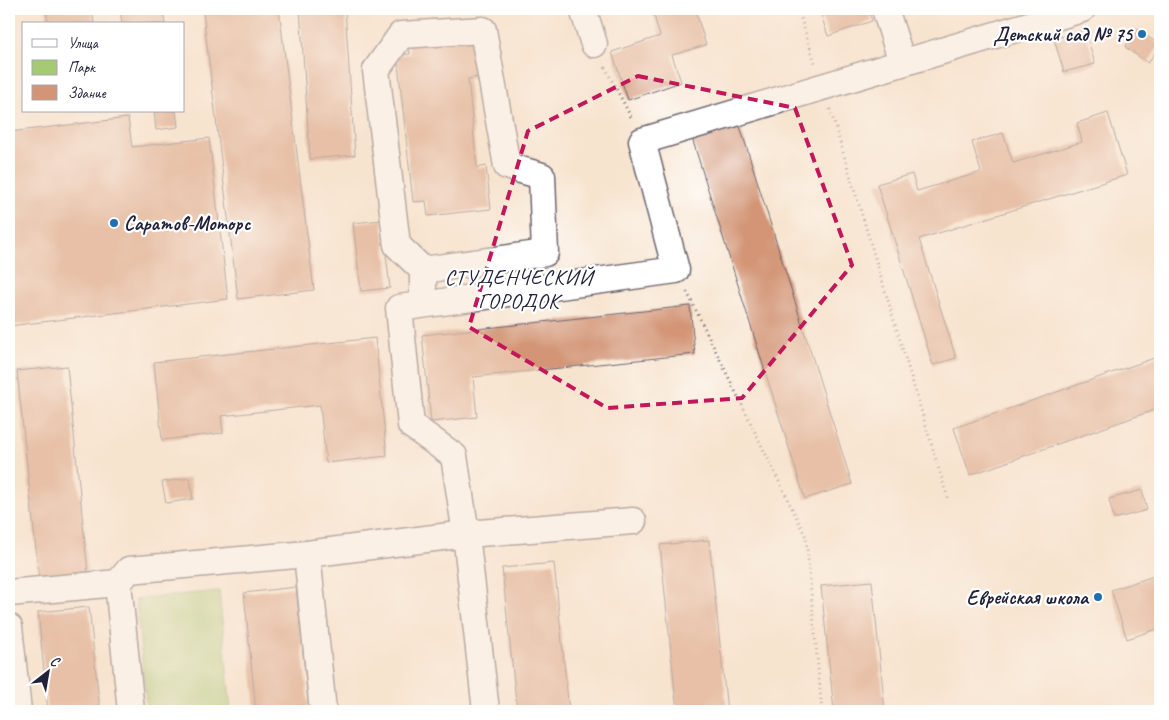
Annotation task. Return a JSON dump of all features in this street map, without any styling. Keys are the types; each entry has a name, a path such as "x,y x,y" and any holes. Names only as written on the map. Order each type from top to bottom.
{"lane":[{"path":"583,9 594,44"},
{"path":"885,9 902,62"},
{"path":"486,711 466,534 454,456 411,424 399,308 676,270 642,141 1082,9"},
{"path":"423,270 545,253 542,176 507,166 483,30 401,35 376,70 397,244 423,270 423,304"},
{"path":"9,593 118,583 129,570 307,554 466,534 633,521"},
{"path":"307,554 323,711"},
{"path":"118,583 131,711"},
{"path":"9,627 18,711"}],"path":[{"path":"798,9 948,499"},
{"path":"594,44 642,141"},
{"path":"676,270 806,537 822,711"}],"highlighted area":[{"path":"638,76 795,108 852,265 742,398 607,408 469,327 528,131"}],"green space":[{"path":"219,591 231,711 147,711 136,599"}],"building":[{"path":"46,9 92,9 94,22 48,22"},
{"path":"120,9 163,9 165,22 122,22"},
{"path":"236,9 279,9 314,290 238,299 203,13"},
{"path":"300,9 345,9 355,155 310,159"},
{"path":"652,9 695,9 706,45 672,55 681,82 628,100 612,52 660,36"},
{"path":"819,9 868,9 872,21 828,36"},
{"path":"1137,29 1160,45 1148,63 1125,47"},
{"path":"1085,30 1095,64 1064,72 1054,39"},
{"path":"474,35 478,77 468,79 477,168 486,166 491,209 428,216 426,201 413,202 397,55 410,54 408,42"},
{"path":"154,112 176,112 178,127 156,130"},
{"path":"1108,113 1127,175 919,239 956,358 933,365 877,184 912,174 917,191 981,172 972,142 1003,133 1013,163 1082,142 1077,123"},
{"name":"Саратов-Моторс","path":"128,118 132,147 209,138 228,299 9,326 9,132"},
{"path":"739,123 852,484 805,499 692,138"},
{"path":"382,220 390,288 361,291 353,223"},
{"path":"690,306 695,354 473,377 477,417 431,422 422,335"},
{"path":"375,338 387,456 326,463 320,405 221,416 223,433 162,440 154,362"},
{"path":"1160,356 1160,408 970,475 954,428"},
{"path":"67,366 88,573 39,578 17,371"},
{"path":"190,478 193,499 166,503 162,482"},
{"path":"1142,490 1147,510 1114,519 1109,499"},
{"path":"709,540 727,711 677,711 660,545"},
{"path":"554,563 569,711 517,711 502,568"},
{"path":"1160,574 1160,628 1127,639 1111,590"},
{"path":"872,581 885,711 834,711 821,586"},
{"path":"296,587 309,711 256,711 244,593"},
{"path":"89,607 100,711 48,711 38,612"}],"place":[{"name":"Детский сад № 75","path":"1142,34"},
{"name":"Саратов-Моторс","path":"114,223"},
{"name":"Еврейская школа","path":"1098,597"}],"district":[{"name":"СТУДЕНЧЕСКИЙ ГОРОДОК","path":"519,289"}]}
